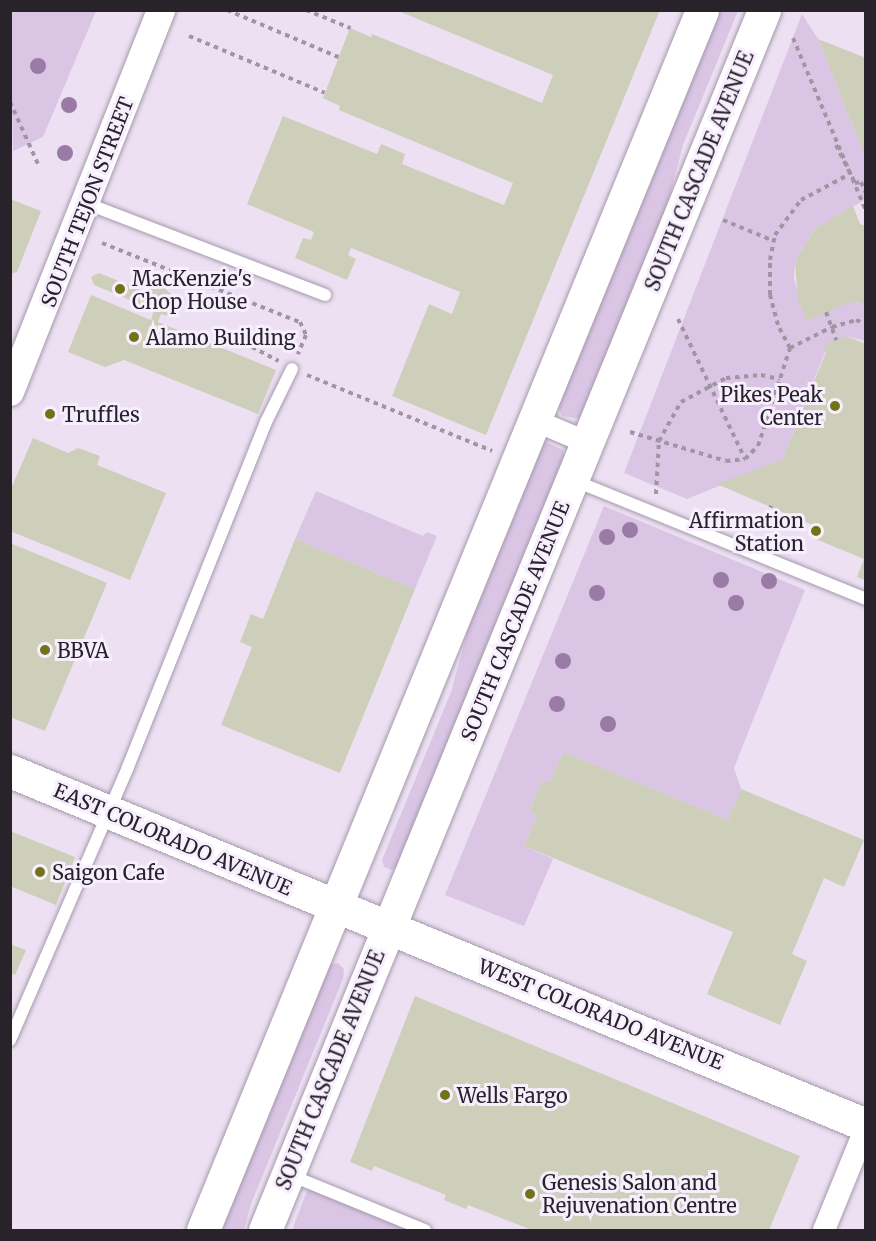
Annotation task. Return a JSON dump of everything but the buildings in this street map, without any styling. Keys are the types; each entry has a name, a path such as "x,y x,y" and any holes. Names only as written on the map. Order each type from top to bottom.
{"main road":[{"path":"203,1230 702,10"},
{"name":"SOUTH CASCADE AVENUE","path":"265,1230 764,10"},
{"name":"EAST COLORADO AVENUE","path":"10,771 336,906"},
{"name":"WEST COLORADO AVENUE","path":"336,906 866,1126"}],"street":[{"name":"SOUTH TEJON STREET","path":"10,392 88,204 160,10"},
{"path":"534,420 588,443"},
{"path":"824,1230 866,1126"}],"lane":[{"path":"88,204 325,295"},
{"path":"10,1040 108,811 266,422 292,369"},
{"path":"573,480 866,599"},
{"path":"288,1174 425,1230"}],"path":[{"path":"227,10 338,57"},
{"path":"306,10 350,28"},
{"path":"189,36 325,93"},
{"path":"793,38 848,175 866,211"},
{"path":"10,102 38,164"},
{"path":"836,145 855,183 861,182 866,194"},
{"path":"630,432 726,461 746,459 758,446 790,348 778,325 770,295 774,241 784,220 801,200 848,175"},
{"path":"723,220 774,241"},
{"path":"102,243 300,322 306,335 292,369"},
{"path":"826,312 836,339"},
{"path":"678,319 746,459"},
{"path":"790,348 832,327 856,320 866,324"},
{"path":"252,347 292,369 492,451"},
{"path":"656,494 659,441 681,402 710,384 743,375 780,379"},
{"path":"767,516 771,506"}],"shaded area":[{"path":"10,11 96,11 43,137 13,151"},
{"path":"718,11 738,11 683,145 659,237 580,419 562,416 557,405"},
{"path":"802,14 818,39 865,156 866,199 815,229 795,262 794,279 807,320 853,301 865,306 865,341 847,336 825,352 782,460 687,499 624,473"},
{"path":"546,442 563,450 565,459 399,865 392,870 384,867 382,860 451,692 479,589 539,445"},
{"path":"316,491 423,536 427,532 437,536 415,589 295,539"},
{"path":"604,506 805,590 734,768 741,789 728,820 563,752 550,783 542,780 529,811 537,815 524,846 553,859 524,926 445,895"},
{"path":"338,963 344,969 343,979 251,1204 244,1230 217,1230 324,970 330,964"},
{"path":"310,1183 425,1230 292,1230"}],"place":[{"name":"MacKenzie's Chop House","path":"120,289"},
{"name":"Alamo Building","path":"134,337"},
{"name":"Pikes Peak Center","path":"835,406"},
{"name":"Truffles","path":"50,414"},
{"name":"Affirmation Station","path":"816,531"},
{"name":"BBVA","path":"45,650"},
{"name":"Saigon Cafe","path":"40,872"},
{"name":"Wells Fargo","path":"445,1095"},
{"name":"Genesis Salon and Rejuvenation Centre","path":"530,1194"}]}
